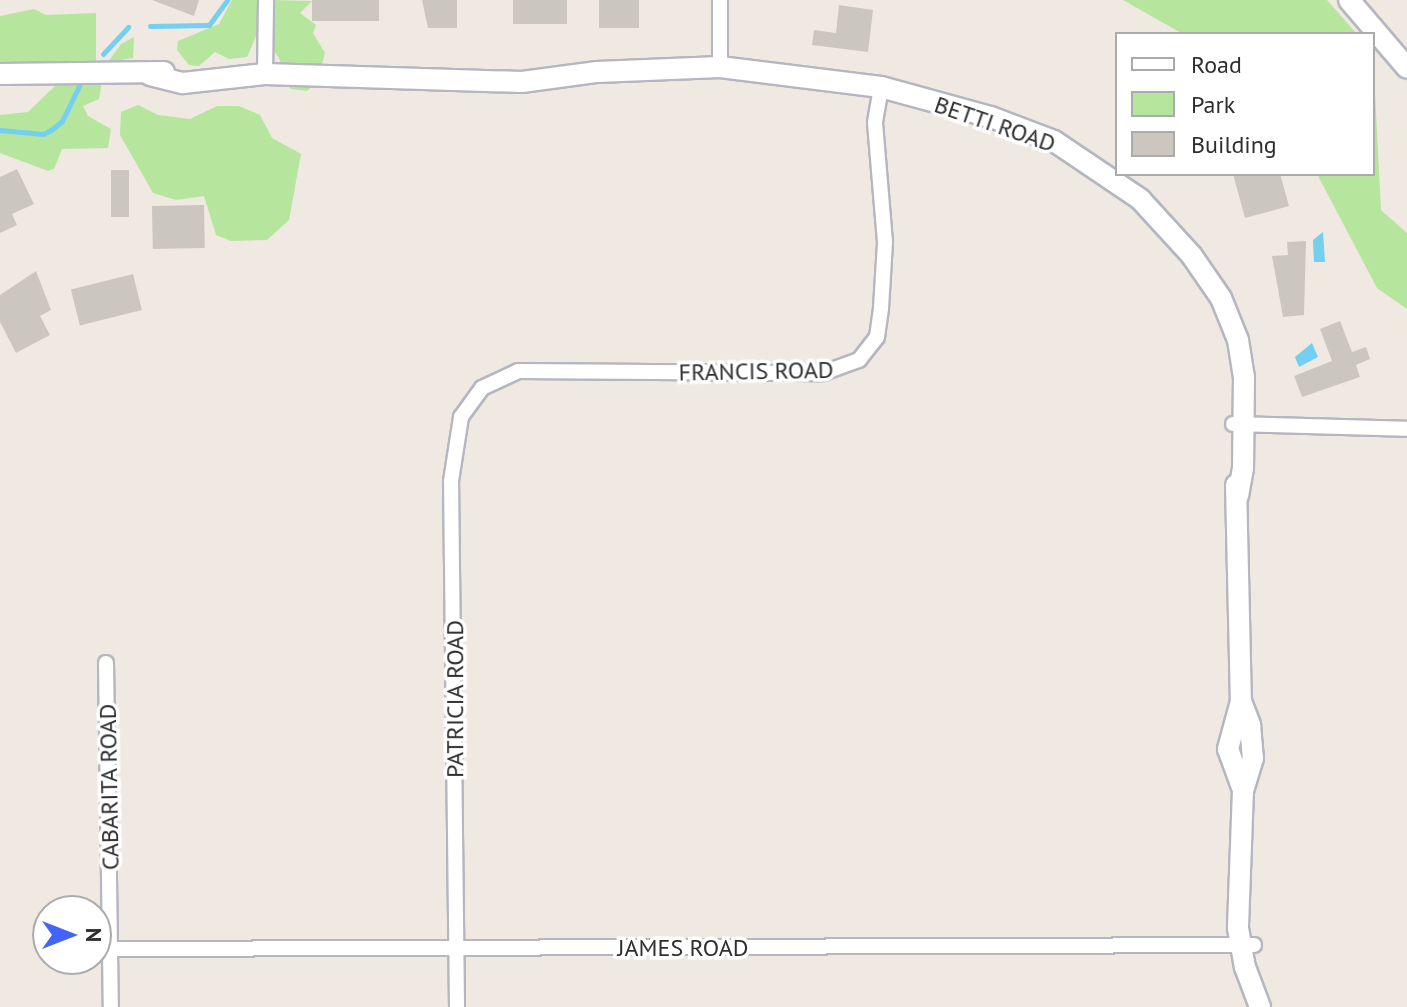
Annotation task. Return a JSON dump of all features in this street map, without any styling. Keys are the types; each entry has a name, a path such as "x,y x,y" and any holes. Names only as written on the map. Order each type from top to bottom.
{"street":[{"path":"258,74 266,0"},
{"path":"720,0 720,67"},
{"path":"1349,0 1407,68"},
{"name":"BETTI ROAD","path":"0,74 150,75 217,67 258,74 481,77 558,66 597,72 720,67 881,87 991,117 1054,141 1099,168 1140,199 1192,256 1221,298 1232,334 1238,424 1232,467 1238,496 1241,701 1250,725 1253,758 1243,790 1243,877 1248,945 1260,1007"},
{"name":"FRANCIS ROAD","path":"474,397 494,380 518,371 823,373 859,360 877,337 881,308 885,242 875,122 881,87"},
{"name":"PATRICIA ROAD","path":"457,1007 452,453 461,417 474,397"},
{"path":"1238,424 1407,429"},
{"name":"CABARITA ROAD","path":"106,663 111,895"},
{"name":"BETTI ROAD","path":"1248,945 1272,1007"},
{"name":"JAMES ROAD","path":"112,949 1248,945"},
{"name":"CABARITA ROAD","path":"111,1007 112,975"}],"green space":[{"path":"232,0 260,0 257,34 247,57 229,59 215,52 199,66 189,65 177,50 178,41 219,24"},
{"path":"270,0 312,1 300,13 316,25 313,33 325,53 317,82 307,91 291,89 282,80 280,60 270,44"},
{"path":"1123,0 1327,0 1355,32 1179,32"},
{"path":"34,9 46,15 96,13 96,61 85,62 81,68 0,66 0,16"},
{"path":"134,37 133,58 108,62 121,44"},
{"path":"102,81 99,99 83,106 88,116 111,129 108,148 62,149 54,169 48,171 0,153 0,115 28,112 59,82"},
{"path":"1375,92 1381,210 1407,233 1407,309 1377,288 1318,176 1375,176"},
{"path":"138,105 158,115 190,119 217,106 239,106 260,115 272,138 301,154 289,220 267,240 231,241 216,235 204,196 176,200 153,193 120,135 121,112"}],"water":[{"path":"1323,232 1325,262 1314,262 1313,240"},
{"path":"1312,343 1318,357 1299,367 1295,357"}],"building":[{"path":"152,0 199,0 194,16"},
{"path":"312,0 379,0 379,21 312,21"},
{"path":"422,0 457,0 457,28 428,28"},
{"path":"513,0 567,0 567,24 513,24"},
{"path":"599,0 639,0 639,28 599,28"},
{"path":"839,5 873,10 868,52 812,45 814,30 836,33"},
{"path":"17,169 34,204 12,214 17,225 0,233 0,177"},
{"path":"111,170 129,170 129,217 111,217"},
{"path":"1234,176 1281,176 1289,206 1245,218"},
{"path":"204,205 205,248 153,249 152,206"},
{"path":"1306,241 1304,315 1283,317 1272,256 1288,255 1287,242"},
{"path":"36,271 51,310 40,316 50,335 16,353 0,322 0,295"},
{"path":"133,274 142,310 80,325 71,289"},
{"path":"1340,321 1352,352 1366,347 1370,359 1356,365 1360,377 1302,397 1294,376 1332,361 1320,329"}],"waterway":[{"path":"150,26 209,25 227,0"},
{"path":"103,54 128,27"},
{"path":"0,130 43,134 51,130 62,121 81,82"}]}
